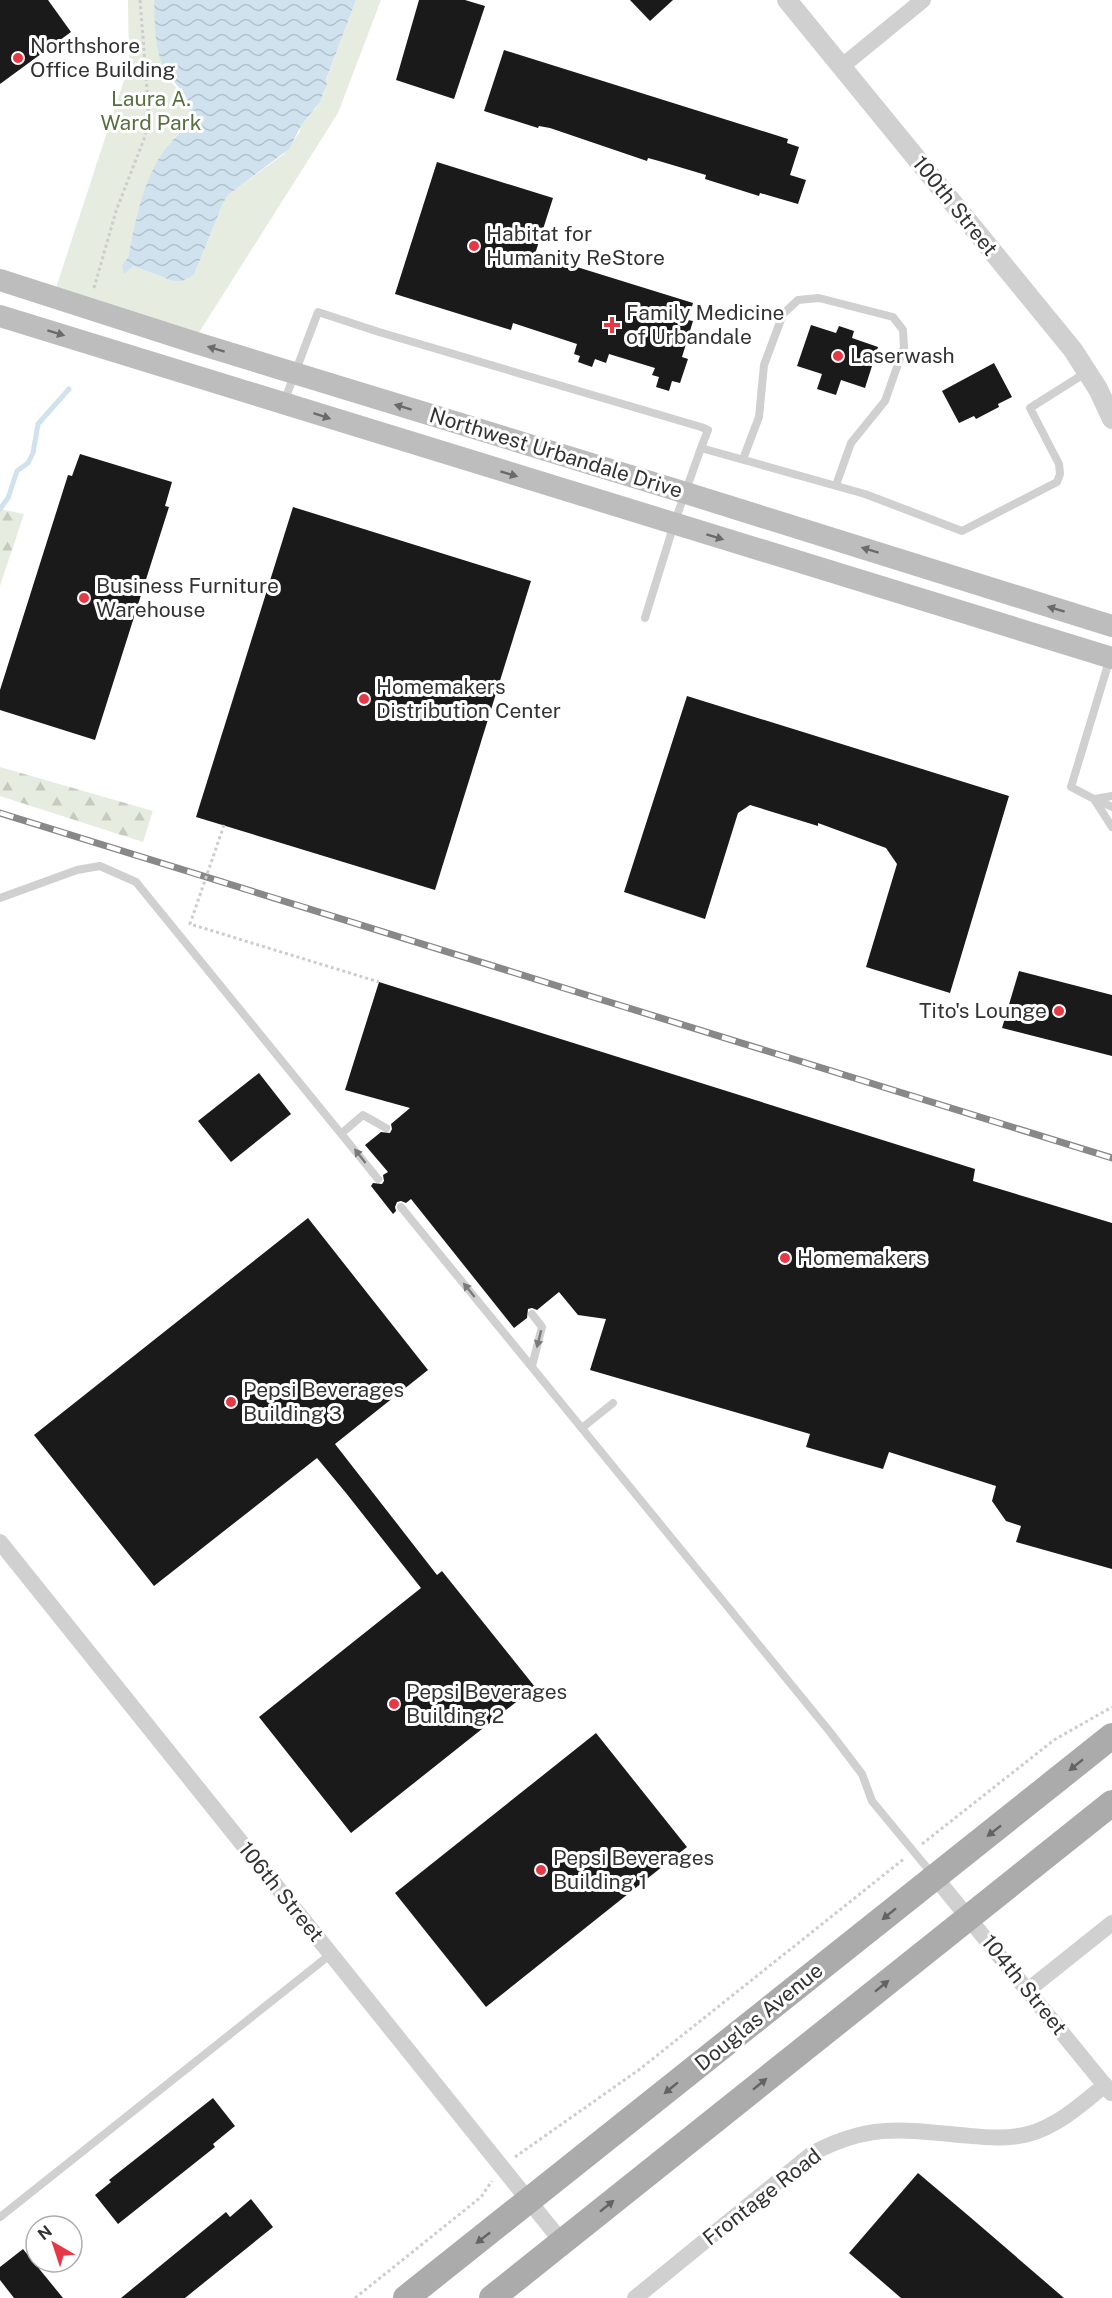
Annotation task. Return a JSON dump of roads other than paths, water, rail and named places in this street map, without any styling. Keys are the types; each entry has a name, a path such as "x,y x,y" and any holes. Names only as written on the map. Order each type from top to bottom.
{"main road":[{"name":"Northwest Urbandale Drive","path":"0,280 294,374 1112,626"},
{"name":"Northwest Urbandale Drive","path":"0,316 674,524 1111,655"},
{"name":"Douglas Avenue","path":"406,2298 1112,1736"},
{"path":"492,2298 1112,1803"}],"street":[{"name":"100th Street","path":"787,0 1073,350 1098,389 1112,419"},
{"path":"841,67 922,0"},
{"name":"106th Street","path":"0,1542 562,2242"},
{"name":"104th Street","path":"935,1878 1109,2089"},
{"path":"1028,1990 1112,1923"},
{"name":"Frontage Road","path":"635,2298 813,2153 839,2139 885,2129 1007,2138 1028,2134 1049,2126 1109,2089"}],"lane":[{"path":"743,459 759,417 764,365 783,314 798,300 819,298 893,317 903,330 904,347 885,401 851,443 836,485"},
{"path":"283,403 318,312 708,430 674,524 645,618"},
{"path":"701,448 865,494 962,531 1056,482 1060,474 1059,464 1030,408 1087,372"},
{"path":"1111,655 1071,787 1112,807"},
{"path":"1094,799 1112,796"},
{"path":"1094,799 1112,827"},
{"path":"0,898 77,870 100,866 136,882 378,1179"},
{"path":"342,1133 363,1115 386,1128"},
{"path":"401,1207 830,1732 862,1774 872,1801 935,1878"},
{"path":"532,1314 542,1327 532,1366"},
{"path":"582,1428 613,1403"},
{"path":"0,2217 331,1954"}],"water":[{"path":"154,0 356,0 320,102 301,126 289,149 228,195 194,275 182,281 173,281 133,266 124,274 122,265 128,258 137,216 151,174 165,149 184,127 190,111 183,92 165,70 159,56 155,32"}],"waterway":[{"path":"0,509 8,498 17,471 28,463 33,453 38,424 69,389"}],"railway":[{"path":"0,813 1112,1158"}],"place":[{"name":"Northshore Office Building","path":"18,58"},
{"name":"Habitat for Humanity ReStore","path":"474,246"},
{"name":"Family Medicine of Urbandale","path":"612,325"},
{"name":"Laserwash","path":"838,356"},
{"name":"Business Furniture Warehouse","path":"84,598"},
{"name":"Homemakers Distribution Center","path":"364,699"},
{"name":"Tito's Lounge","path":"1059,1011"},
{"name":"Homemakers","path":"785,1258"},
{"name":"Pepsi Beverages Building 3","path":"231,1402"},
{"name":"Pepsi Beverages Building 2","path":"394,1704"},
{"name":"Pepsi Beverages Building 1","path":"541,1870"}],"park label":[{"name":"Laura A. Ward Park","path":"151,111"}]}
